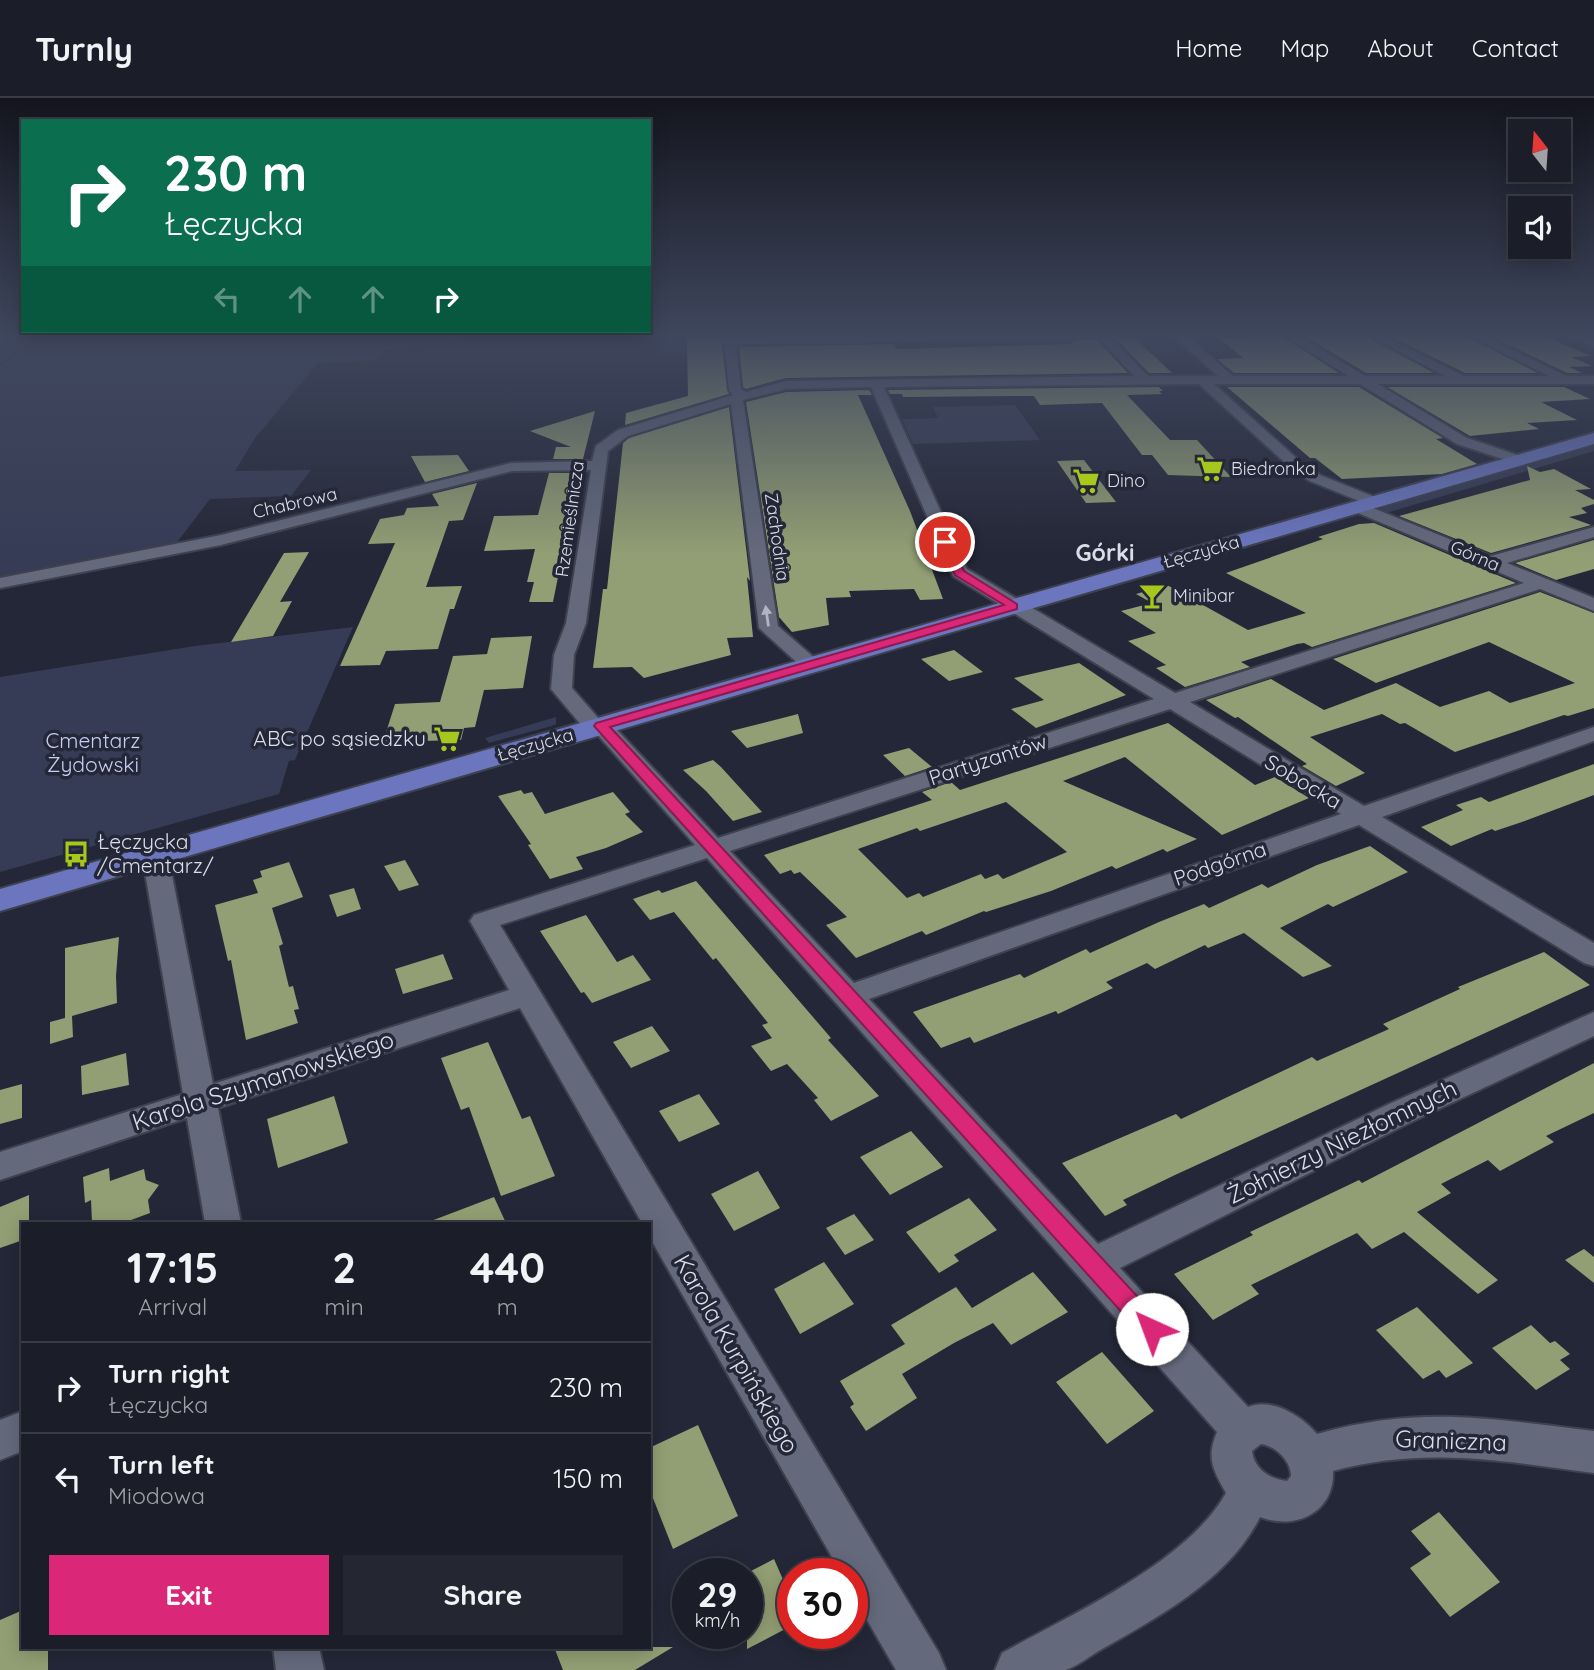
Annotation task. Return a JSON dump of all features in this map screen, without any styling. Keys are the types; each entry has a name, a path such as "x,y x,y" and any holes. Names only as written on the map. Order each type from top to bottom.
{"main road":[{"name":"Łęczycka","path":"0,900 1594,438"}],"street":[{"name":"Rzemieślnicza","path":"598,727 561,689 564,655 576,623 601,449 617,435 705,407"},
{"name":"Zachodnia","path":"738,407 769,628 811,665"},
{"name":"Sobocka","path":"887,407 959,572 1594,956"},
{"path":"1232,407 1298,467 1365,505"},
{"path":"1406,407 1462,441 1518,460"},
{"name":"Chabrowa","path":"0,583 270,529 512,467 597,465"},
{"name":"Górna","path":"1365,505 1594,605"},
{"path":"1491,562 1594,532"},
{"name":"Partyzantów","path":"517,980 484,921 1541,583"},
{"path":"598,727 712,847 1241,1429"},
{"name":"Podgórna","path":"847,996 1594,734"},
{"path":"155,855 223,1222"},
{"name":"Karola Szymanowskiego","path":"0,1166 201,1102 517,980"},
{"name":"Karola Kurpińskiego","path":"517,980 922,1670"},
{"name":"Żołnierzy Niezłomnych","path":"1092,1264 1388,1119 1594,1023"},
{"path":"1257,1423 1277,1427 1296,1439 1309,1457 1313,1474 1310,1488 1300,1498 1285,1502 1268,1500 1251,1490 1238,1475 1231,1458 1232,1441 1241,1429 1257,1423"},
{"path":"0,1440 21,1433"},
{"name":"Graniczna","path":"1309,1457 1385,1439 1433,1436 1594,1452"},
{"path":"1019,1670 1147,1594 1198,1560 1231,1526 1251,1490"},
{"path":"296,1649 300,1670"}],"green space":[{"path":"0,407 281,407 255,438 235,471 311,470 291,496 210,499 175,545 0,579"},
{"path":"933,407 1017,407 1040,440 913,444 902,419 938,418"},
{"path":"1594,445 1594,451 1383,514 1380,510 1383,507"},
{"name":"Cmentarz Żydowski","path":"353,627 295,760 289,761 279,794 0,872 0,677 195,646"},
{"path":"556,717 556,724 552,726 489,743 485,738"}],"building":[{"path":"647,407 684,407 625,425 626,413"},
{"path":"729,407 750,581 747,577 753,637 727,638 731,655 644,678 632,667 593,668 603,589 607,589 623,443 629,438"},
{"path":"747,407 864,407 910,511 943,599 920,600 914,589 849,591 851,597 826,598 829,625 792,632 779,617"},
{"path":"1105,407 1139,407 1170,440 1197,440 1231,477 1168,475 1152,455 1142,455"},
{"path":"1251,407 1393,407 1443,438 1436,439 1477,464 1442,474 1342,479 1315,458 1310,458"},
{"path":"1421,407 1552,407 1577,420 1527,423 1539,429 1470,436"},
{"path":"595,411 583,459 553,459 556,447 571,447 530,431"},
{"path":"458,455 469,471 425,482 411,456"},
{"name":"Dino","path":"1084,460 1116,502 1086,503 1057,461"},
{"path":"1527,466 1540,472 1554,469 1591,489 1575,490 1594,500 1594,504 1581,508 1587,513 1569,517 1591,525 1491,553 1399,516 1530,480"},
{"path":"549,473 579,473 553,602 529,602 534,582 527,582 535,549 484,551 494,516 538,515"},
{"path":"477,483 463,520 449,521 426,587 462,586 454,609 450,609 438,649 386,651 380,665 340,666 395,543 368,544 380,519 404,515 407,508 439,506 432,494"},
{"path":"1374,523 1516,583 1312,647 1304,643 1297,644 1241,662 1250,667 1185,687 1156,668 1166,665 1128,641 1156,633 1121,611 1152,603 1136,594 1167,585 1248,630 1306,613 1226,573 1323,539 1318,537 1359,524"},
{"path":"1594,540 1594,569 1556,580 1515,563"},
{"path":"309,552 280,602 292,601 273,636 231,642 284,553"},
{"path":"1540,592 1594,613 1594,708 1564,715 1455,752 1405,723 1400,724 1382,714 1310,737 1365,773 1336,786 1302,766 1307,764 1238,717 1235,718 1206,700 1271,679 1324,710 1396,683 1440,707 1489,691 1510,703 1575,683 1489,642 1376,683 1333,659"},
{"path":"532,636 523,688 484,690 475,727 464,728 461,740 383,742 395,704 440,702 453,656 487,654 491,638"},
{"path":"954,650 983,672 949,681 921,659"},
{"path":"1079,663 1126,695 1036,728 1011,709 1044,700 1014,678"},
{"path":"798,714 803,733 747,748 731,731"},
{"path":"1168,723 1255,785 1275,777 1309,798 1222,835 1125,757 1063,781 1197,839 1167,852 1163,849 1116,869 1112,866 1051,891 984,911 926,935 922,931 856,958 826,925 847,917 800,872 794,874 791,870 780,874 764,855 932,800 922,792 951,782 960,790","holes":["1006,802 1067,852 1003,879 998,874 985,879 981,874 923,897 919,893 907,898 858,849 917,828 920,831"]},
{"path":"909,748 932,767 905,776 883,755"},
{"path":"713,760 762,812 733,821 683,770"},
{"path":"1594,764 1594,795 1522,822 1495,831 1492,829 1451,846 1421,827 1463,810 1456,805 1481,797 1489,802"},
{"path":"521,790 524,794 532,792 545,814 613,792 630,812 625,814 643,832 576,857 583,869 550,879 528,845 531,844 498,796"},
{"path":"1370,846 1408,872 1333,907 1328,904 1280,928 1332,966 1303,977 1244,933 1208,948 1205,945 1155,969 1147,963 1106,982 1113,988 1058,1014 1056,1011 974,1043 970,1037 941,1048 913,1012 1020,974 1024,978 1086,949 1090,953 1204,904 1209,908 1262,884 1268,888 1317,865"},
{"path":"405,860 419,885 399,891 384,866"},
{"path":"289,862 303,897 272,908 283,944 279,946 289,987 293,986 299,1009 294,1010 298,1023 246,1040 231,960 228,961 215,905 258,893 253,880 262,877 260,871"},
{"path":"696,881 831,1038 828,1040 879,1096 831,1121 814,1100 818,1098 787,1064 771,1071 751,1046 772,1038 762,1025 768,1023 716,958 713,960 674,912 650,920 633,899 659,890 662,893"},
{"path":"354,888 361,909 337,917 329,895"},
{"path":"586,915 617,962 633,955 651,980 592,1003 584,992 581,993 540,931"},
{"path":"119,937 117,1003 72,1016 73,1037 50,1044 50,1022 65,1018 65,948"},
{"path":"1544,952 1590,985 1175,1175 1123,1200 1127,1205 1105,1216 1062,1163 1176,1114 1181,1119 1312,1057 1317,1061 1389,1029 1383,1024 1460,989 1458,987"},
{"path":"443,954 453,979 403,994 395,969"},
{"path":"652,1026 670,1051 631,1068 613,1042"},
{"path":"488,1042 522,1119 530,1116 555,1176 501,1196 469,1107 461,1110 441,1058"},
{"path":"126,1053 129,1085 82,1095 81,1066"},
{"path":"1594,1063 1594,1113 1546,1136 1554,1142 1500,1171 1488,1160 1441,1184 1451,1193 1417,1212 1498,1280 1478,1294 1404,1232 1372,1249 1357,1233 1251,1285 1259,1294 1213,1320 1174,1274 1253,1235 1250,1232 1359,1180 1362,1183"},
{"path":"22,1084 22,1118 0,1124 0,1090"},
{"path":"699,1094 720,1124 679,1142 659,1111"},
{"path":"334,1096 348,1143 278,1168 267,1119"},
{"path":"911,1131 943,1167 890,1195 860,1157"},
{"path":"109,1168 110,1181 144,1169 146,1180 159,1185 148,1200 150,1213 126,1222 92,1222 91,1200 85,1203 83,1177"},
{"path":"758,1171 780,1208 734,1231 711,1194"},
{"path":"29,1195 29,1222 21,1222 21,1241 0,1248 0,1207"},
{"path":"494,1197 506,1222 431,1222"},
{"path":"969,1198 997,1230 954,1255 959,1261 939,1273 906,1232"},
{"path":"854,1214 874,1240 845,1255 826,1228"},
{"path":"1584,1249 1594,1257 1594,1283 1565,1260"},
{"path":"824,1262 854,1304 800,1334 774,1289"},
{"path":"1033,1272 1068,1312 1011,1345 993,1323 954,1343 902,1374 917,1398 866,1431 850,1407 854,1404 840,1381 905,1344 891,1325 956,1287 972,1308"},
{"path":"1417,1307 1473,1363 1446,1378 1439,1370 1423,1379 1376,1330"},
{"path":"1531,1325 1550,1343 1555,1341 1570,1354 1560,1360 1570,1369 1536,1390 1492,1348"},
{"path":"1102,1352 1154,1411 1107,1444 1056,1382"},
{"path":"698,1425 738,1516 673,1549 651,1493 651,1447"},
{"path":"1439,1512 1500,1582 1450,1617 1410,1568 1431,1554 1411,1531"},
{"path":"774,1559 777,1566 777,1633 763,1641 763,1565"},
{"path":"21,1611 21,1649 48,1649 48,1670 0,1670 0,1620"},
{"path":"672,1647 635,1670 563,1670 555,1649"}],"place":[{"name":"Biedronka","path":"1210,469"},
{"name":"Dino","path":"1086,481"},
{"name":"Minibar","path":"1152,596"},
{"name":"ABC po sąsiedzku","path":"447,739"},
{"name":"Łęczycka /Cmentarz/","path":"76,854"}],"district":[{"name":"Górki","path":"1105,553"}],"route":[{"path":"945,542 959,572 1013,606 601,726 1152,1329"}]}
